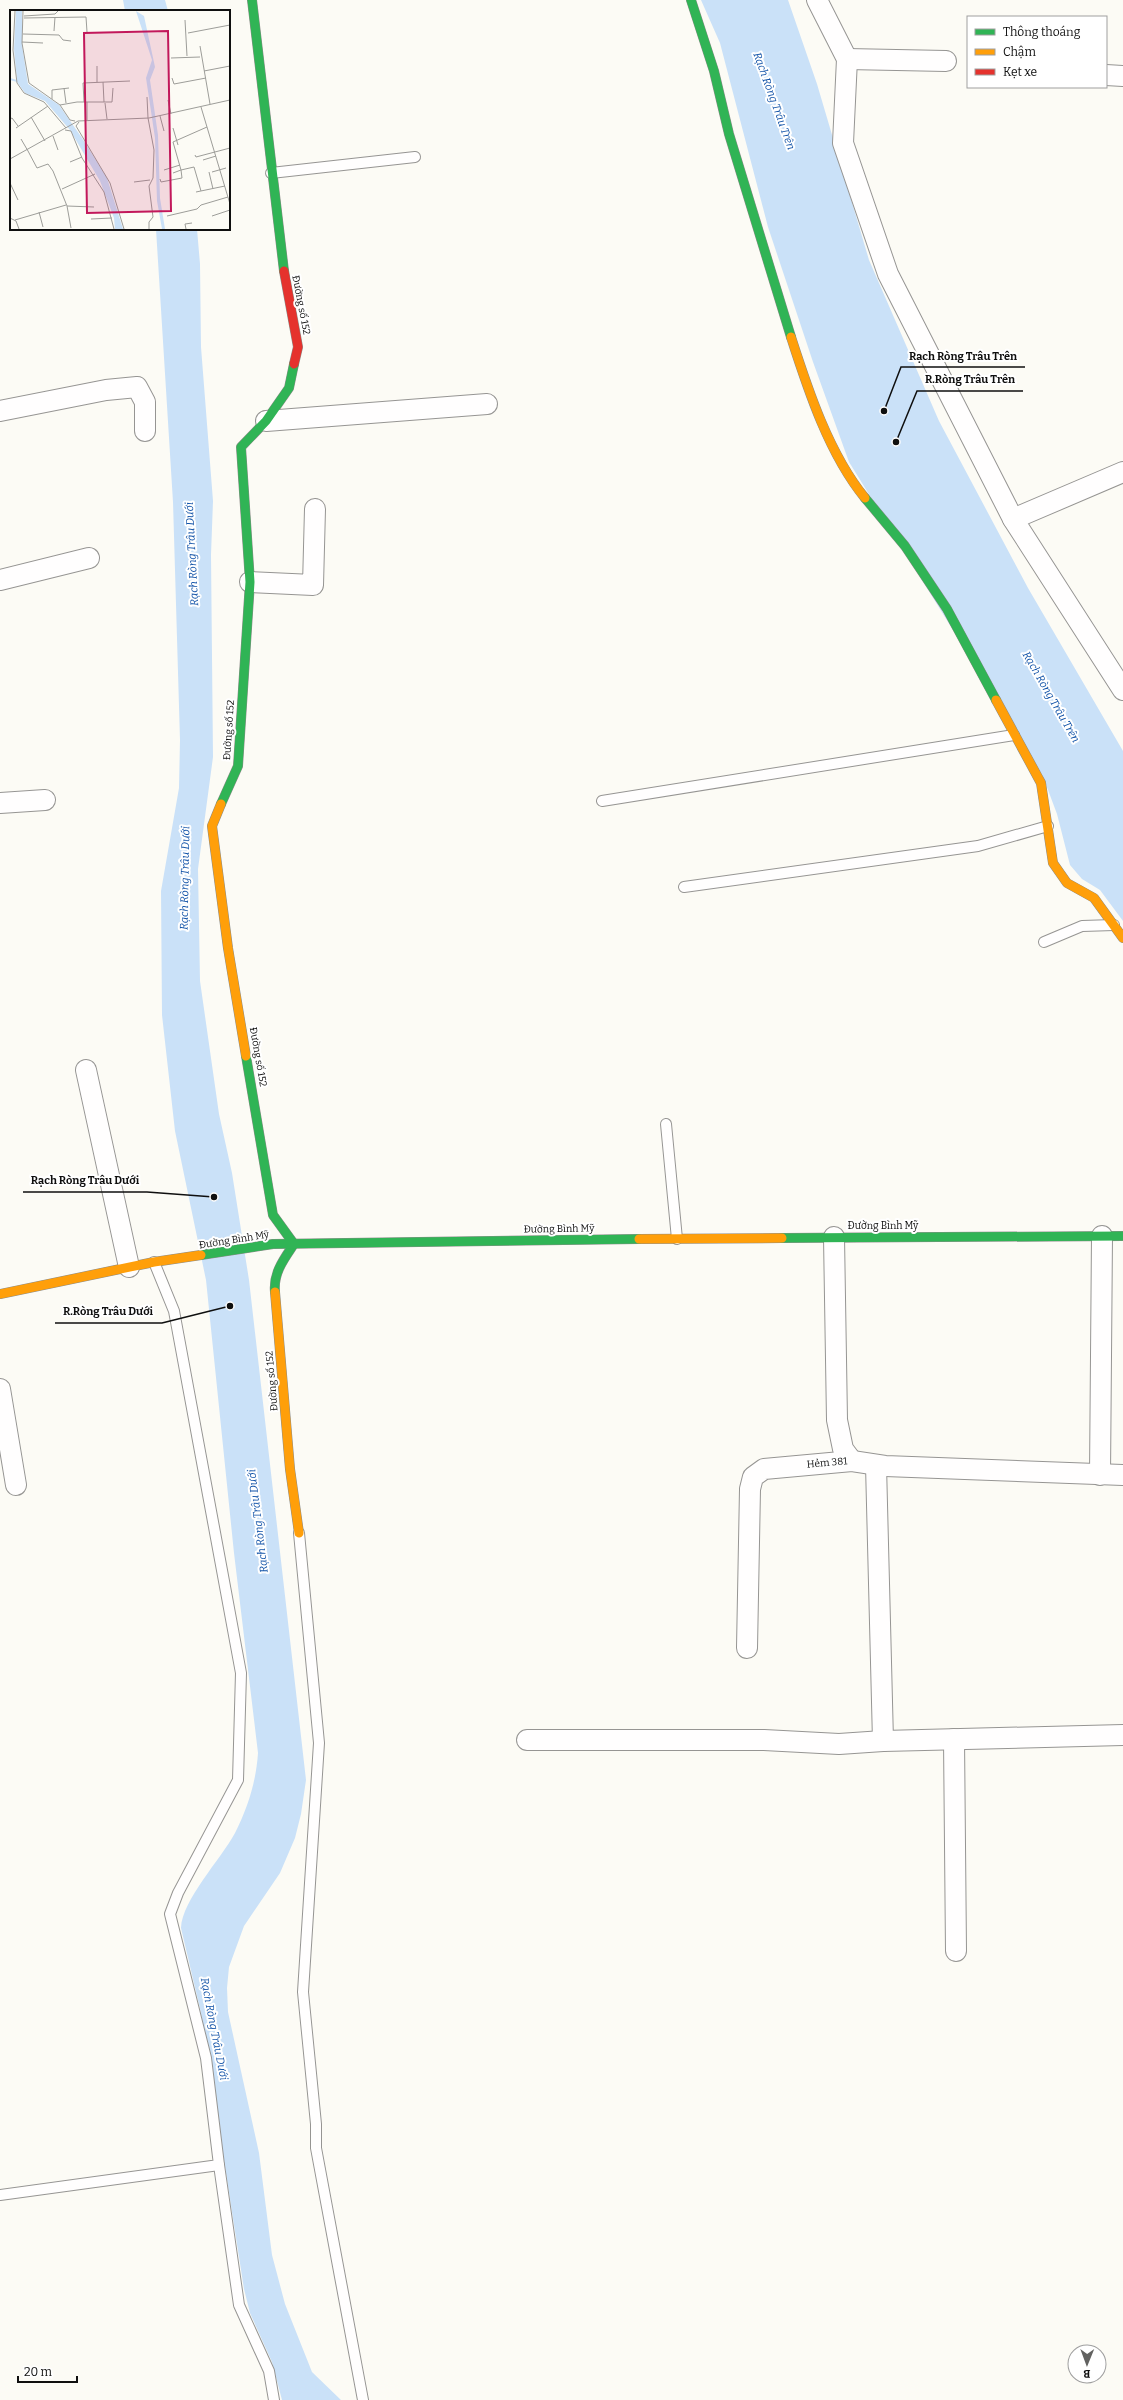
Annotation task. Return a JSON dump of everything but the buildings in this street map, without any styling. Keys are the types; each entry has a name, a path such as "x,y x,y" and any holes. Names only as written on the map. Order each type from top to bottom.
{"street":[{"name":"Đường số 152","path":"252,0 280,255 298,346 289,388 266,421 241,447 250,582 238,766 212,826 228,948 273,1215 294,1244 280,1265 274,1283 290,1469 299,1533"},
{"path":"691,0 714,71 729,134 807,388 839,457 858,489 905,546 947,610 1041,783 1053,863 1067,883 1094,898 1123,938"},
{"path":"817,0 847,59 843,143 888,274 1013,519 1123,690"},
{"path":"847,59 946,61"},
{"path":"1107,75 1123,76"},
{"path":"0,411 106,390 137,387 145,402 145,431"},
{"path":"266,421 487,404"},
{"path":"1013,519 1123,472"},
{"path":"250,582 313,584 316,509"},
{"path":"0,580 89,558"},
{"path":"0,803 45,800"},
{"path":"86,1070 129,1267"},
{"path":"1100,1475 1102,1236"},
{"name":"Đường Bình Mỹ","path":"0,1294 154,1262 189,1258 273,1244 834,1237 1123,1236"},
{"path":"834,1237 837,1420 844,1449 852,1460"},
{"path":"0,1390 3,1423 16,1485"},
{"name":"Hẻm 381","path":"748,1648 750,1489 753,1477 764,1469 852,1460 876,1465 1123,1475"},
{"path":"876,1465 883,1741"},
{"path":"527,1740 764,1740 839,1744 883,1741 1123,1735"},
{"path":"954,1739 956,1951"}],"lane":[{"path":"271,173 415,158"},
{"path":"602,801 1014,735"},
{"path":"684,887 978,846 1048,826"},
{"path":"1044,942 1082,926 1114,925"},
{"path":"666,1124 677,1239"},
{"path":"154,1262 174,1311 241,1673 238,1780 178,1893 170,1914 206,2058 219,2165 239,2306 269,2371 274,2400"},
{"path":"299,1533 319,1743 303,1992 316,2124 316,2148 363,2400"},
{"path":"0,2195 219,2165"}],"water":[{"path":"123,0 165,0 168,10 125,10"},
{"path":"701,0 788,0 817,84 869,260 939,421 1028,588 1123,751 1123,921 1100,890 1082,879 1070,865 1057,814 1042,774 849,462 813,362 768,227 720,43"},
{"path":"156,230 197,230 200,264 201,347 213,501 211,555 213,757 198,869 200,981 219,1114 232,1173 249,1280 306,1780 301,1814 295,1838 280,1873 244,1926 229,1967 227,1988 228,2012 259,2153 272,2255 285,2304 312,2372 341,2400 282,2400 272,2362 250,2313 244,2289 201,2013 181,1928 183,1917 195,1892 229,1843 240,1823 253,1784 258,1753 234,1553 206,1280 175,1131 162,1015 161,891 179,788 180,740 173,502"}],"traffic: fast":[{"path":"252,0 284,271"},
{"path":"691,0 714,71 729,134 791,337"},
{"path":"221,804 238,766 250,582 241,447 266,421 289,388 294,364"},
{"path":"865,498 905,546 947,609 996,700"},
{"path":"246,1056 273,1215 294,1244 277,1272 275,1292"},
{"path":"782,1238 1123,1236"},
{"path":"201,1255 273,1244 639,1239"}],"traffic: slow":[{"path":"791,337 812,400 830,442 852,481 865,498"},
{"path":"996,700 1041,783 1053,863 1067,883 1094,898 1123,938"},
{"path":"221,804 212,826 228,948 246,1056"},
{"path":"639,1239 782,1238"},
{"path":"0,1294 154,1262 201,1255"},
{"path":"275,1292 290,1469 299,1533"}],"traffic: jam":[{"path":"284,271 298,347 294,364"}],"place":[{"name":"Rạch Ròng Trâu Trên","path":"884,411"},
{"name":"R.Ròng Trâu Trên","path":"896,442"},
{"name":"Rạch Ròng Trâu Dưới","path":"214,1197"},
{"name":"R.Ròng Trâu Dưới","path":"230,1306"}]}
